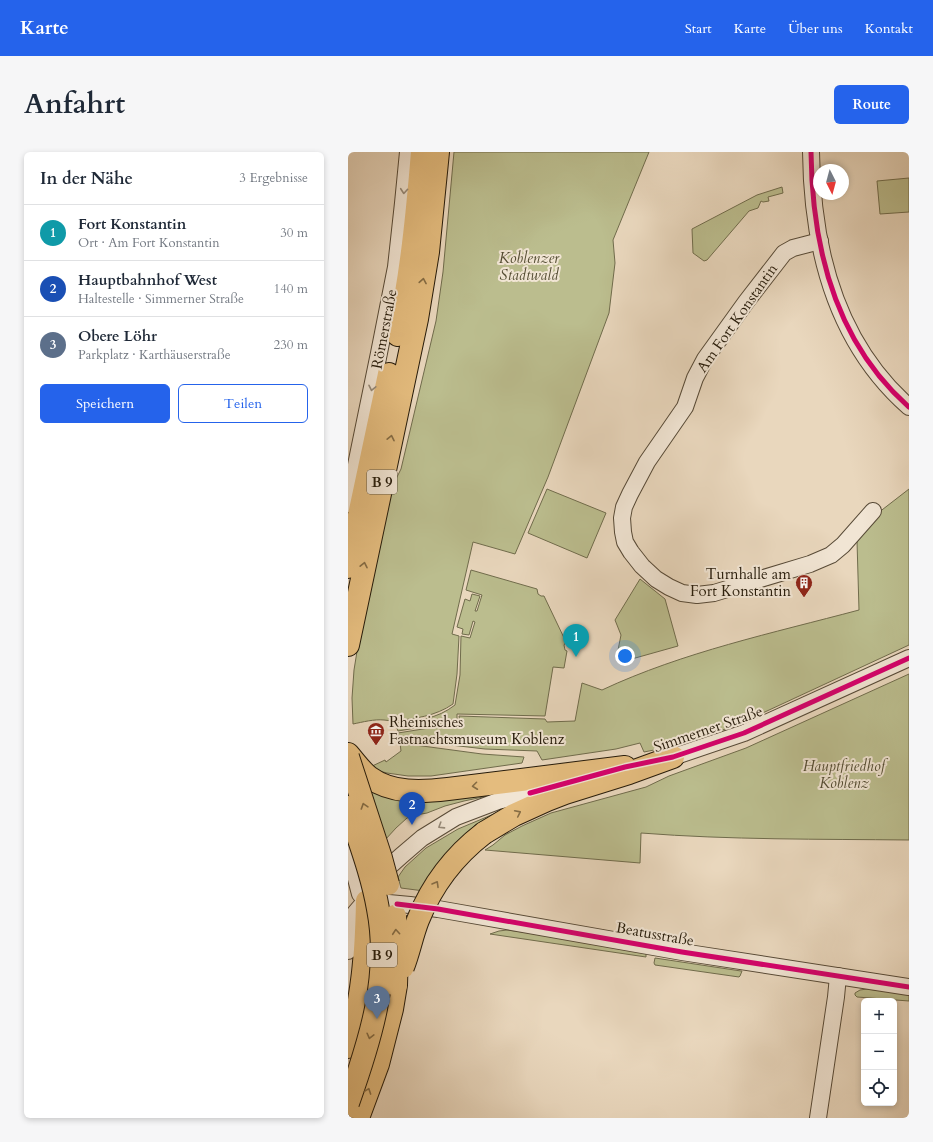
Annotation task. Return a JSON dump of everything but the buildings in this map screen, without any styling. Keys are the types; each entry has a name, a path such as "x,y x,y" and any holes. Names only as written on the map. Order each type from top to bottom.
{"highway":[{"name":"B 9","path":"348,645 409,318 412,250 422,152"},
{"name":"B 9","path":"348,567 409,318 428,252 438,152"},
{"name":"B 9","path":"348,756 381,858 391,898 397,935 396,985 390,1016 378,1064 358,1118"},
{"path":"348,756 368,777 389,787 429,792 625,767"},
{"path":"396,985 418,920 436,884 449,866 484,833 514,815 547,800 673,757"},
{"name":"B 9","path":"348,807 368,865 374,891 381,931 382,965 378,997 369,1039 348,1103"},
{"name":"B 9","path":"348,1047 361,995 357,946 367,902"}],"street":[{"name":"Römerstraße","path":"348,504 396,267 408,152"},
{"path":"811,152 815,217 831,286 847,326 862,352 880,378 909,407"},
{"name":"Am Fort Konstantin","path":"820,241 793,248 780,257 705,359 695,378 685,407 647,462 630,494 624,507 622,532 625,542 631,552 642,566 656,579 682,593 697,595 714,593 810,564 831,555 844,545 872,511"},
{"name":"Simmerner Straße","path":"367,902 382,873 422,838 456,817 498,801 625,767 673,757 744,734 909,658"},
{"path":"348,848 360,894 367,902"},
{"name":"Simmerner Straße","path":"397,904 393,879 394,870 401,856"},
{"name":"Beatusstraße","path":"367,902 438,909 682,952 909,987"},
{"path":"818,1118 838,976"}],"green space":[{"name":"Koblenzer Stadtwald","path":"454,152 649,152 613,240 615,263 609,313 548,477 515,554 473,542 452,634 459,636 457,674 453,704 432,714 417,718 393,721 376,720 353,724 352,698 354,670 359,639 391,489 401,469 436,321 443,272"},
{"path":"909,178 909,212 880,214 877,181"},
{"path":"782,187 783,193 768,197 769,201 761,201 758,208 749,211 707,260 704,261 693,253 692,229 757,195"},
{"path":"547,489 606,513 587,558 528,533"},
{"path":"909,489 909,645 739,724 684,744 644,752 640,743 616,749 542,760 537,751 485,749 399,739 398,733 429,728 441,723 442,725 450,722 460,722 459,716 545,719 547,722 575,721 582,683 602,690 696,654 761,635 859,610 857,541 878,513"},
{"path":"471,570 537,589 538,594 544,596 566,642 564,645 565,650 567,651 564,668 553,667 545,716 457,714 457,720 443,722 442,720 428,726 398,731 395,723 419,720 434,716 455,705 460,675 461,636 470,638 475,622 473,621 469,635 462,634 463,629 457,627 465,599 470,601 472,594 480,596 475,611 477,611 482,595 466,590"},
{"path":"640,579 665,599 678,646 621,662 618,650 621,635 615,620"},
{"name":"Hauptfriedhof Koblenz","path":"909,674 909,840 741,838 641,833 640,863 485,850 505,835 551,813 646,787 669,776 746,748"},
{"path":"400,743 482,754 524,757 522,763 431,776 408,776 368,768 385,760 386,762 401,751"},
{"path":"366,786 502,793 445,806 427,813 407,818 385,840"},
{"path":"501,811 424,891 401,888 398,877 405,867 426,848 458,829"},
{"path":"507,930 554,936 644,952 646,957 490,934"},
{"path":"655,958 742,971 739,977 655,965"},
{"path":"867,989 909,994 909,1001 897,1000 897,998 857,997 855,993 860,990"}],"cycle path":[{"path":"811,152 812,188 816,223 823,257 833,291 846,323 863,353 884,381 909,407"},
{"path":"530,793 625,767 673,757 744,733 909,658"},
{"path":"397,904 438,909 682,952 909,987"}],"place":[{"name":"Turnhalle am Fort Konstantin","path":"804,598"},
{"name":"Fort Konstantin","path":"576,657"},
{"name":"Rheinisches Fastnachtsmuseum Koblenz","path":"376,746"},
{"name":"Hauptbahnhof West","path":"412,825"},
{"name":"Obere Löhr","path":"377,1019"}]}
